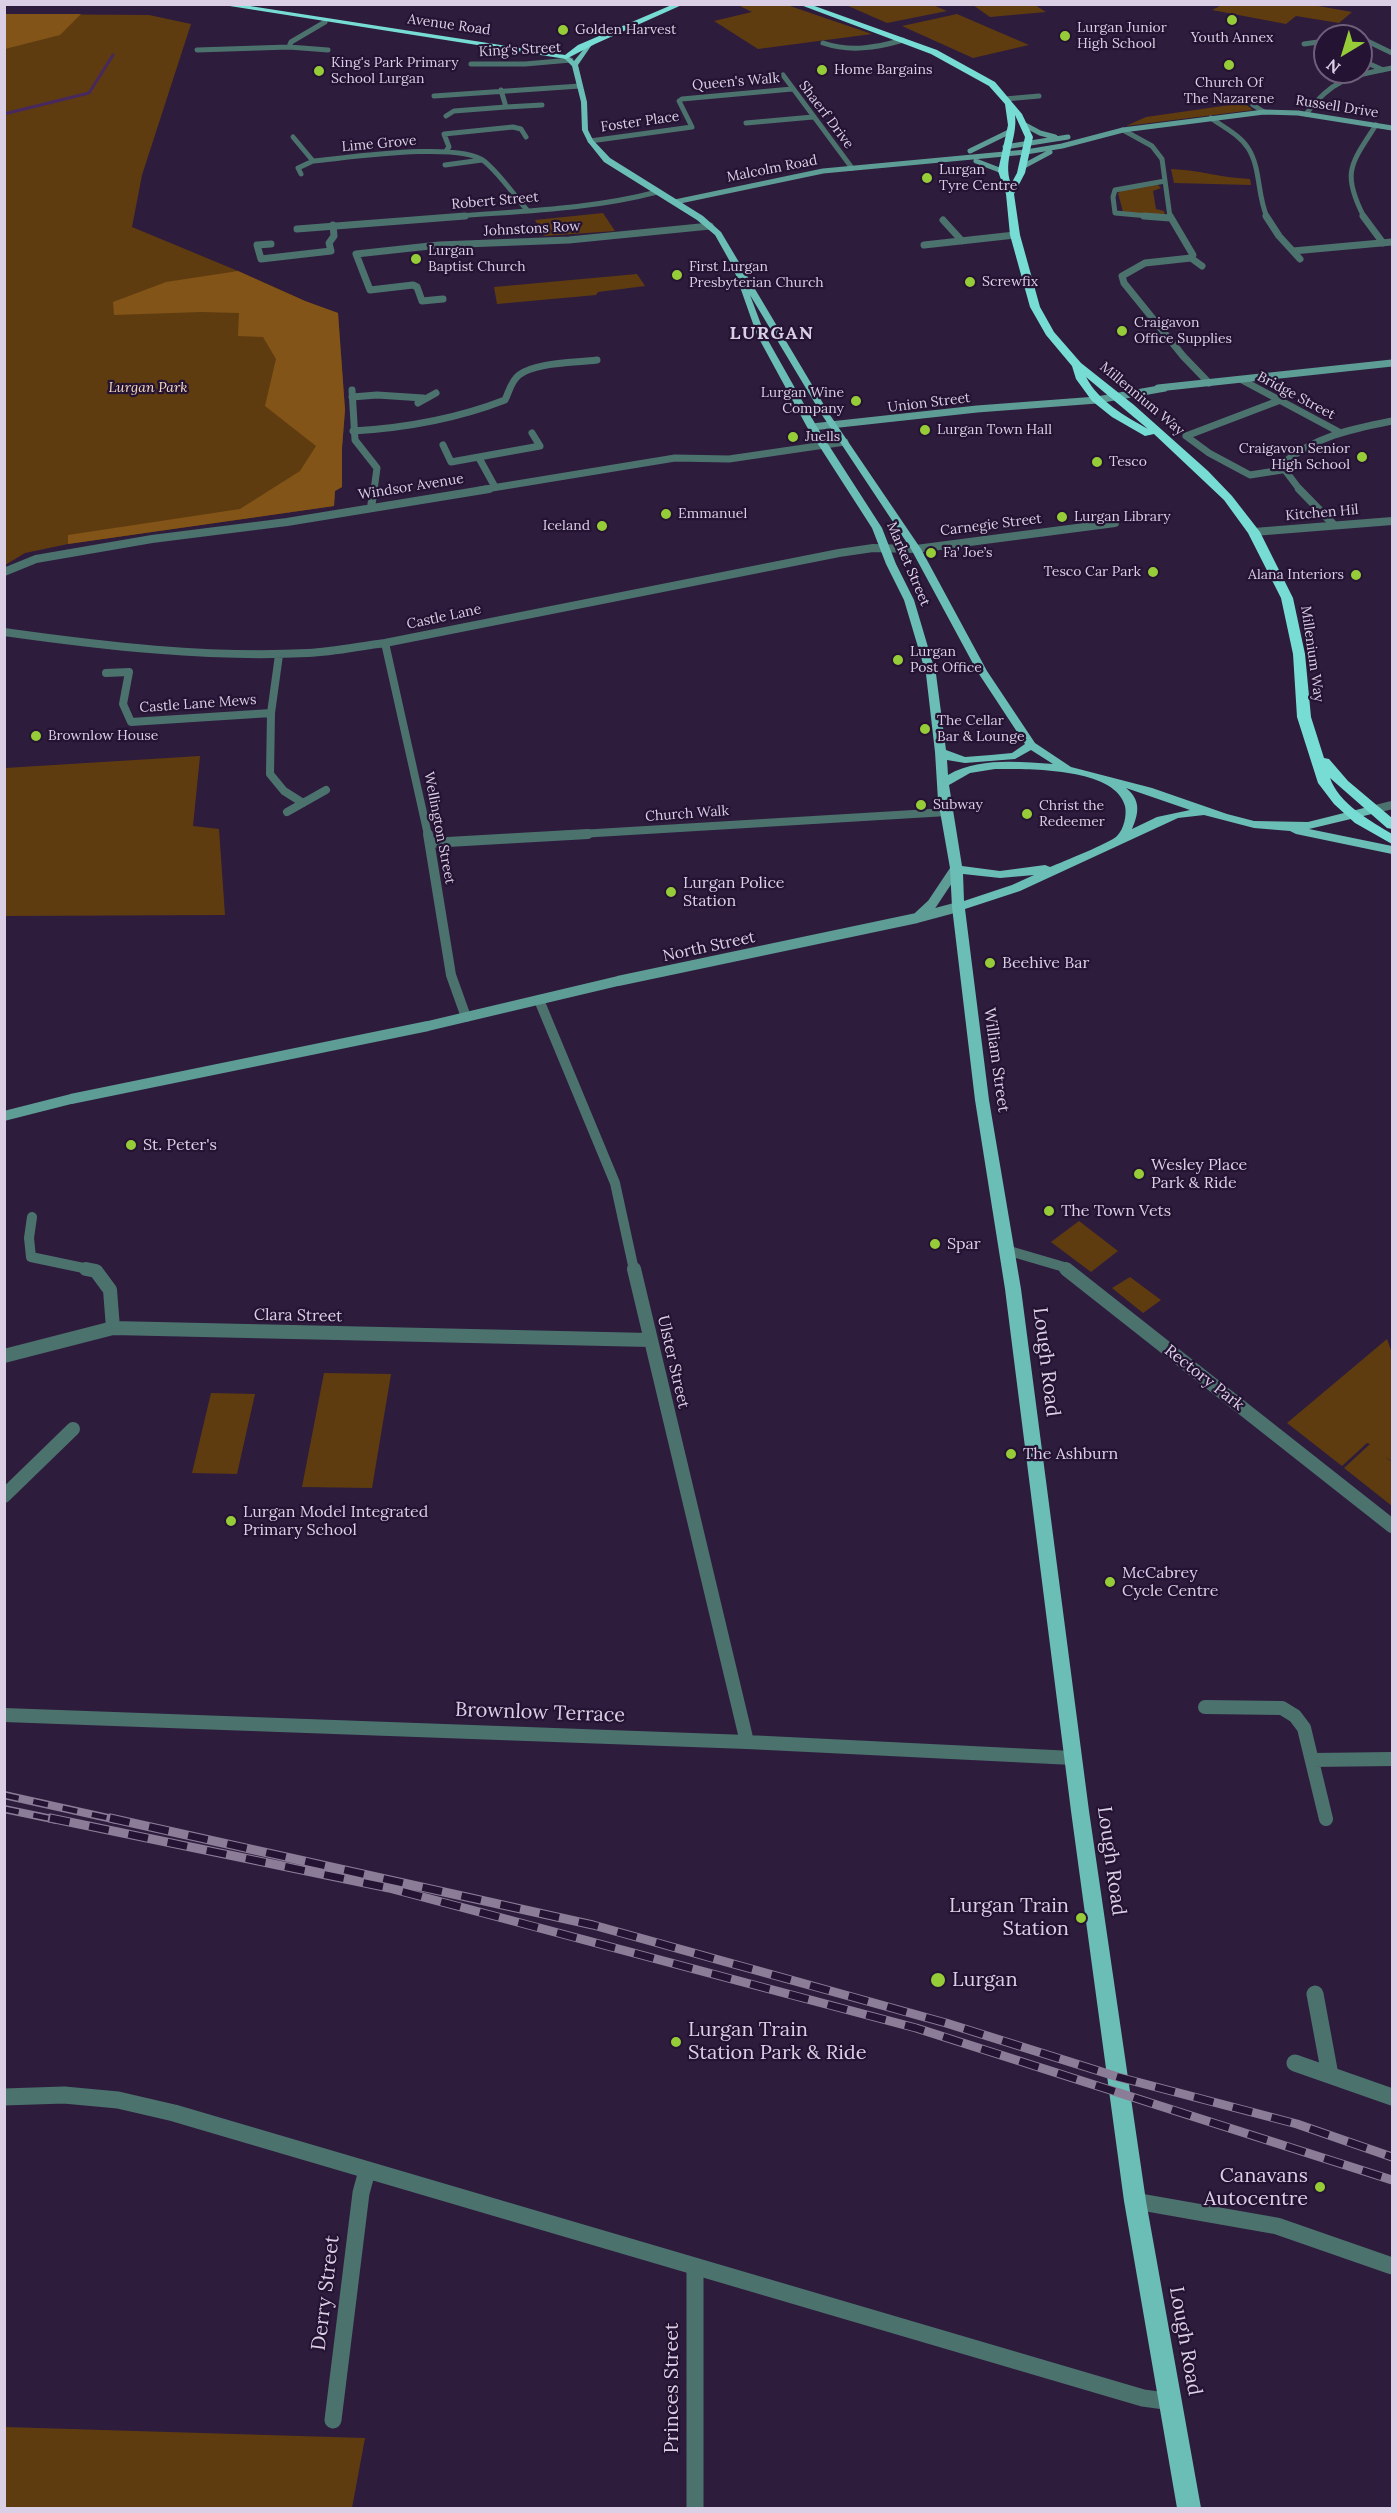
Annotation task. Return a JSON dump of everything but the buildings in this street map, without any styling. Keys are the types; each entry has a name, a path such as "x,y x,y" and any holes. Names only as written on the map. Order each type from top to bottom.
{"highway":[{"name":"Avenue Road","path":"220,4 568,59"},
{"path":"568,59 590,45 681,4"},
{"name":"Millennium Way","path":"801,4 934,52 976,73 992,84 1018,114 1025,125 1017,149 1002,171 1009,193 1015,235 1035,307 1050,333 1105,396 1158,440 1186,457"},
{"name":"Millennium Way","path":"1007,102 1011,131 1022,167 1009,193"},
{"path":"1009,193 1017,149 1018,114"},
{"name":"Millennium Way","path":"1077,365 1080,380 1186,457 1228,498 1254,532"},
{"name":"Millenium Way","path":"1254,532 1287,598 1299,654 1304,717 1325,783 1351,818 1392,840"},
{"name":"Millenium Way","path":"1316,751 1343,784 1372,810 1390,821"}],"main road":[{"path":"568,59 580,86 584,102 585,130 590,141 607,160 710,226 718,234 736,266"},
{"name":"Market Street","path":"736,266 833,426 916,549 982,671 1031,745 1065,768"},
{"name":"Market Street","path":"736,266 749,307 772,355 812,427 877,528 909,600 931,674 943,784 956,868 958,907"},
{"path":"749,307 762,306"},
{"path":"772,355 790,353"},
{"path":"941,752 952,758 965,760 991,758 1015,756 1031,745"},
{"path":"943,784 960,772 975,768 1039,765 1065,768 1146,790 1204,812 1392,850"},
{"path":"1108,780 1125,793 1133,808 1130,828 1121,840"},
{"path":"1284,828 1351,818 1372,810"},
{"path":"958,907 1016,888 1161,820 1176,815 1204,812"},
{"path":"1351,818 1390,821"},
{"path":"956,868 1001,876 1060,866"},
{"name":"William Street","path":"958,907 982,1100 1001,1218"},
{"name":"Lough Road","path":"1001,1218 1135,2201 1189,2508"}],"street":[{"path":"289,47 291,42 325,22"},
{"path":"823,43 836,48 868,49 903,40"},
{"path":"1304,44 1313,43"},
{"path":"1373,44 1392,53"},
{"path":"197,50 289,47 328,50"},
{"name":"King's Street","path":"471,64 525,64 568,59"},
{"path":"1373,65 1383,70"},
{"path":"1373,71 1392,68"},
{"name":"Shaerf Drive","path":"783,75 852,168"},
{"path":"1306,114 1333,84"},
{"path":"434,96 580,86"},
{"name":"Queen's Walk","path":"692,126 679,101 682,99 792,89"},
{"path":"501,90 506,107"},
{"path":"1007,102 1039,96"},
{"path":"446,116 454,111 542,105"},
{"path":"1253,105 1264,112"},
{"name":"Russell Drive","path":"1099,135 1264,112 1306,114 1392,128"},
{"path":"746,123 813,117"},
{"path":"508,118 513,127"},
{"path":"1211,118 1237,136 1247,147 1252,158 1266,217 1300,259"},
{"path":"1025,125 1040,133 1062,138"},
{"path":"1376,125 1354,158 1351,179 1360,212 1373,234 1383,243"},
{"name":"Foster Place","path":"590,141 692,126"},
{"path":"446,152 449,147 443,131 513,127 521,129 526,137"},
{"path":"1123,130 1152,146 1159,153 1162,159 1170,218 1193,255 1191,258"},
{"path":"970,151 1011,131"},
{"path":"1017,149 1062,138 1099,135"},
{"path":"1022,167 1062,146 1099,135"},
{"path":"293,137 313,161 298,168 301,174"},
{"path":"1017,149 1090,138"},
{"path":"910,160 1062,146"},
{"name":"Malcolm Road","path":"675,202 781,178 970,151 1017,149"},
{"name":"Malcolm Road","path":"876,165 966,159 1017,149"},
{"name":"Lime Grove","path":"313,161 446,152 468,154 483,160"},
{"path":"966,159 992,165 1002,171"},
{"path":"445,165 483,160 527,210"},
{"path":"1165,181 1115,190 1113,197 1115,213 1170,218"},
{"name":"Robert Street","path":"297,229 589,205 657,192"},
{"path":"943,220 962,241"},
{"path":"271,244 257,245 261,259 331,251 329,243 334,236 333,225"},
{"name":"Johnstons Row","path":"443,299 422,301 417,287 413,285 370,290 356,254 438,245 568,240 710,226"},
{"path":"924,245 1015,235"},
{"path":"1293,251 1392,242"},
{"path":"1202,266 1191,258 1140,264 1129,269 1122,276 1124,283 1155,323 1209,383"},
{"path":"353,431 414,426 450,418 505,399 511,385 519,375 536,369 597,360"},
{"name":"Union Street","path":"812,427 1050,403 1392,363"},
{"name":"Bridge Street","path":"1242,380 1339,432"},
{"path":"414,406 436,393"},
{"path":"371,507 377,468 374,460 359,448 353,431 352,394 423,399"},
{"path":"1278,401 1186,436 1209,453 1250,475 1282,470"},
{"path":"1334,525 1282,470 1281,465 1286,460 1339,432 1392,421"},
{"path":"443,445 451,462 540,446 532,433"},
{"name":"Windsor Avenue","path":"4,572 36,559 675,458 729,459 845,442"},
{"path":"478,458 495,487"},
{"name":"Kitchen Hil","path":"1254,532 1392,521"},
{"name":"Carnegie Street","path":"885,548 916,549 1115,523"},
{"path":"1070,529 1076,538"},
{"name":"Castle Lane","path":"4,632 159,650 279,655 310,653 385,643 828,555 885,548"},
{"name":"Wellington Street","path":"385,643 430,843 451,975 466,1017"},
{"name":"Castle Lane Mews","path":"279,655 272,713 270,774 284,791 303,803"},
{"name":"Castle Lane Mews","path":"106,673 129,672 123,704 131,722 272,713"},
{"path":"287,812 326,790"},
{"path":"1372,810 1392,805"},
{"name":"Church Walk","path":"430,843 947,812"},
{"path":"917,918 932,904 956,868"},
{"name":"North Street","path":"4,1116 71,1099 466,1017 958,907"},
{"name":"Ulster Street","path":"539,1000 615,1183 650,1340 747,1742"},
{"path":"32,1217 29,1238 31,1257 96,1270 110,1290 113,1328"},
{"name":"Rectory Park","path":"1006,1250 1064,1267 1392,1526"},
{"name":"Clara Street","path":"4,1356 113,1328 650,1340"},
{"path":"4,1496 73,1429"},
{"path":"1205,1707 1282,1708 1295,1716 1304,1728 1326,1820"},
{"name":"Brownlow Terrace","path":"4,1715 747,1742 1073,1758"},
{"path":"1312,1760 1392,1759"},
{"path":"1315,1994 1330,2075"},
{"path":"1295,2063 1392,2097"},
{"path":"4,2097 64,2095 118,2100 239,2131 367,2171 1143,2398 1172,2402"},
{"name":"Derry Street","path":"333,2420 361,2193 367,2171"},
{"path":"1135,2201 1277,2226 1392,2266"},
{"name":"Princes Street","path":"694,2508 695,2267"}],"green space":[{"path":"1307,4 1352,12 1339,23 1296,16 1286,24 1212,10 1222,5"},
{"path":"738,5 787,5 872,34 758,49 714,21 752,12"},
{"path":"846,5 933,5 947,11 887,23"},
{"path":"973,5 1035,5 1046,12 990,17"},
{"name":"Lurgan Park","path":"5,14 149,15 191,24 142,175 132,227 338,313 345,410 342,487 335,491 334,506 68,544 25,553 5,565"},
{"path":"957,14 1029,45 973,58 902,26"},
{"path":"1244,103 1253,110 1126,126 1146,117"},
{"path":"1171,169 1250,179 1251,185 1174,183"},
{"path":"1156,183 1161,188 1153,191 1156,209 1164,211 1165,215 1123,212 1118,193 1124,189"},
{"path":"603,213 615,231 544,236 535,220"},
{"path":"637,274 645,286 598,292 596,295 497,304 494,287"},
{"path":"200,756 193,826 219,829 225,915 5,916 5,768"},
{"path":"1079,1221 1118,1251 1091,1272 1051,1242"},
{"path":"1130,1277 1161,1300 1143,1313 1112,1288"},
{"path":"1387,1339 1392,1353 1392,1461 1385,1457 1392,1462 1392,1506 1344,1468 1370,1444 1367,1443 1342,1466 1287,1423"},
{"path":"324,1373 391,1374 372,1488 302,1487"},
{"path":"211,1393 255,1394 237,1474 192,1473"},
{"path":"5,2427 365,2438 352,2508 5,2508"}],"shaded area":[{"path":"4,14 81,14 60,35 5,49"},
{"path":"238,271 338,313 345,410 342,487 335,491 334,506 68,544 68,535 240,509 300,471 316,446 265,406 276,359 263,337 238,336 239,313 114,315 113,302 166,282"}],"waterway":[{"path":"4,114 89,93 113,55"}],"railway":[{"path":"4,1795 117,1820"},
{"path":"4,1809 57,1820"},
{"path":"50,1818 389,1888 916,2028 1392,2180"},
{"path":"110,1818 593,1925 946,2023 1118,2077 1297,2124 1392,2157"}],"place":[{"name":"Youth Annex","path":"1232,20"},
{"name":"Golden Harvest","path":"563,30"},
{"name":"Lurgan Junior High School","path":"1065,36"},
{"name":"Church Of The Nazarene","path":"1229,65"},
{"name":"Home Bargains","path":"822,70"},
{"name":"King's Park Primary School Lurgan","path":"319,71"},
{"name":"Lurgan Tyre Centre","path":"927,178"},
{"name":"Lurgan Baptist Church","path":"416,259"},
{"name":"First Lurgan Presbyterian Church","path":"677,275"},
{"name":"Screwfix","path":"970,282"},
{"name":"Craigavon Office Supplies","path":"1122,331"},
{"name":"Lurgan Wine Company","path":"856,401"},
{"name":"Lurgan Town Hall","path":"925,430"},
{"name":"Juells","path":"793,437"},
{"name":"Craigavon Senior High School","path":"1362,457"},
{"name":"Tesco","path":"1097,462"},
{"name":"Emmanuel","path":"666,514"},
{"name":"Lurgan Library","path":"1062,517"},
{"name":"Iceland","path":"602,526"},
{"name":"Fa’ Joe’s","path":"931,553"},
{"name":"Tesco Car Park","path":"1153,572"},
{"name":"Alana Interiors","path":"1356,575"},
{"name":"Lurgan Post Office","path":"898,660"},
{"name":"The Cellar Bar & Lounge","path":"925,729"},
{"name":"Brownlow House","path":"36,736"},
{"name":"Subway","path":"921,805"},
{"name":"Christ the Redeemer","path":"1027,814"},
{"name":"Lurgan Police Station","path":"671,892"},
{"name":"Beehive Bar","path":"990,963"},
{"name":"St. Peter's","path":"131,1145"},
{"name":"Wesley Place Park & Ride","path":"1139,1174"},
{"name":"The Town Vets","path":"1049,1211"},
{"name":"Spar","path":"935,1244"},
{"name":"The Ashburn","path":"1011,1454"},
{"name":"Lurgan Model Integrated Primary School","path":"231,1521"},
{"name":"McCabrey Cycle Centre","path":"1110,1582"},
{"name":"Lurgan Train Station","path":"1081,1918"},
{"name":"Lurgan","path":"938,1980"},
{"name":"Lurgan Train Station Park & Ride","path":"676,2042"},
{"name":"Canavans Autocentre","path":"1320,2187"}],"district":[{"name":"LURGAN","path":"772,334"}]}
